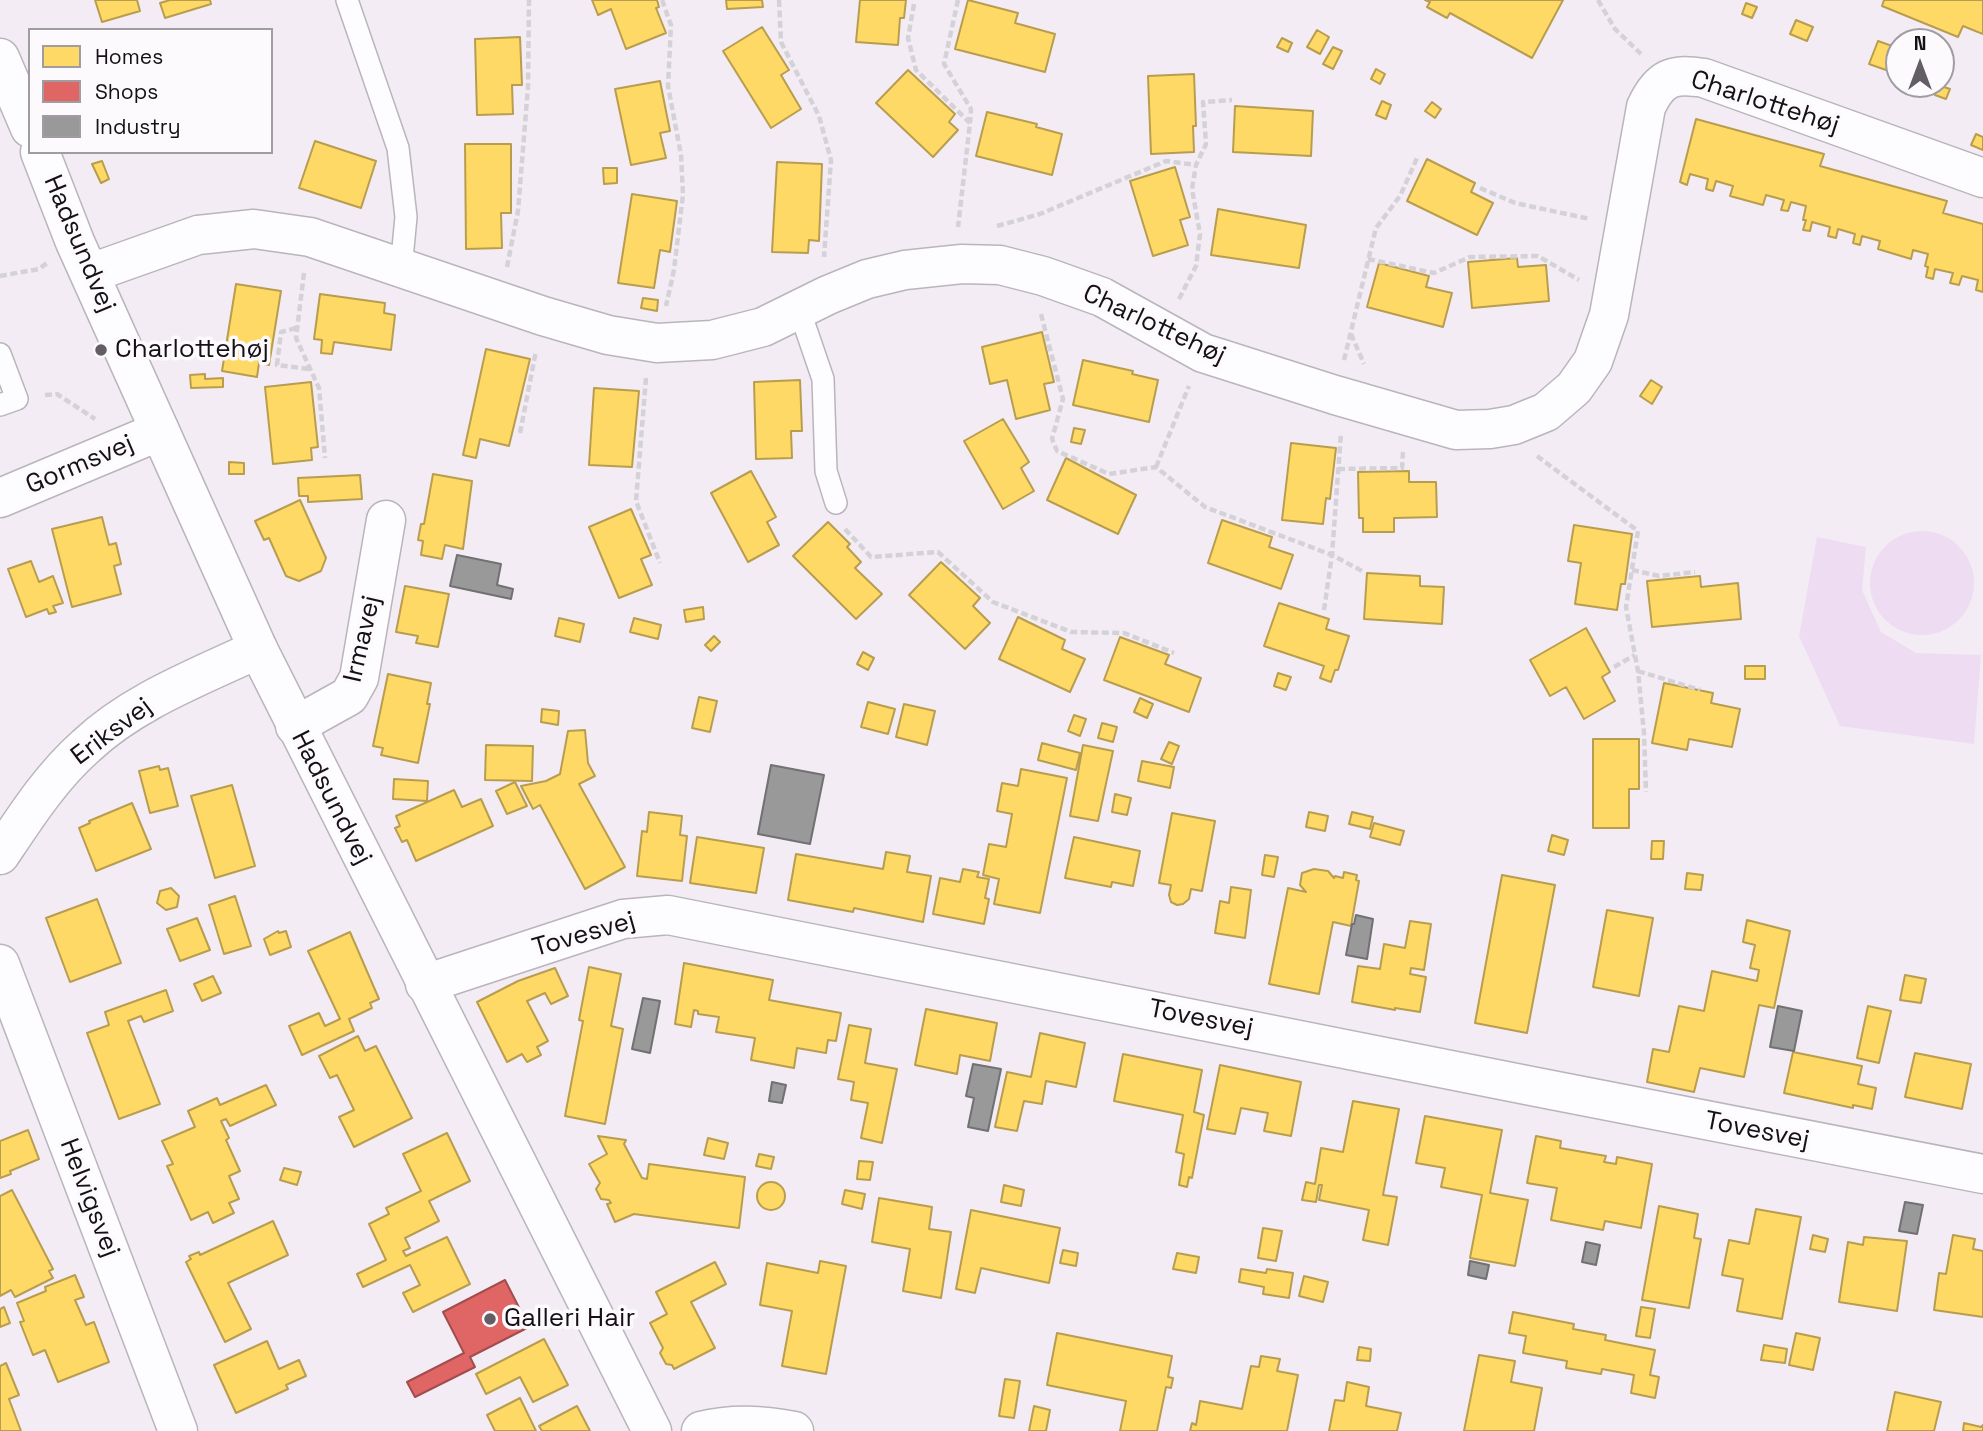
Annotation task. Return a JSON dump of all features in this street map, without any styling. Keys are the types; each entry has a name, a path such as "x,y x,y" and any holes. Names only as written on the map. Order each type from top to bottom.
{"street":[{"path":"0,58 18,121"},
{"name":"Charlottehøj","path":"83,258 198,235 254,229 310,237 543,316 608,335 657,343 712,340 763,327 867,279 905,270 962,264 1000,265 1043,276 1102,297 1203,353 1456,430 1514,425 1545,412 1574,388 1593,361 1609,315 1646,107 1654,90 1667,79 1685,75 1704,78 1983,178"},
{"name":"Hadsundvej","path":"41,154 83,258 258,649 652,1431"},
{"name":"Gormsvej","path":"0,498 160,432"},
{"name":"Irmavej","path":"295,726 349,696 359,678 386,520"},
{"name":"Eriksvej","path":"0,855 38,798 86,745 144,704 258,649"},
{"name":"Tovesvej","path":"425,984 623,919 668,915 1045,987 1707,1122 1983,1174"},
{"name":"Helvigsvej","path":"0,964 178,1431"},
{"path":"701,1431 745,1425 794,1431"}],"lane":[{"path":"348,0 398,148 405,217 401,269"},
{"path":"813,302 823,379 826,471 836,503"},
{"path":"0,354 17,399 0,405"}],"path":[{"path":"499,302 518,211 528,87 529,0"},
{"path":"660,563 636,501 647,363 657,343 674,270 683,195 681,155 668,86 671,25 662,0"},
{"path":"779,0 780,42 819,116 831,160 824,270 813,302"},
{"path":"958,0 944,64 971,109 958,220 962,264"},
{"path":"1598,0 1615,29 1667,79"},
{"path":"914,4 908,38 916,70 970,123"},
{"path":"1164,330 1196,266 1200,234 1192,189 1196,165 1206,144 1203,102 1232,100"},
{"path":"1324,610 1332,555 1342,425 1335,395 1377,228 1400,196 1418,156"},
{"path":"986,229 1040,214 1166,161 1196,165"},
{"path":"1480,188 1515,203 1625,227"},
{"path":"310,237 296,338 319,388 325,458"},
{"path":"1368,259 1434,273 1470,257 1538,256 1581,281 1614,287"},
{"path":"0,275 83,258"},
{"path":"1043,276 1037,297 1063,399 1052,439 1057,451 1109,474 1156,467 1205,507 1332,555 1364,572"},
{"path":"520,433 543,316"},
{"path":"296,328 281,332 277,365 310,370"},
{"path":"1156,467 1203,353"},
{"path":"57,394 103,423"},
{"path":"1338,470 1402,468 1406,416"},
{"path":"1514,425 1524,447 1638,531 1626,607 1635,654 1644,733 1646,792"},
{"path":"836,503 831,514 871,557 938,552 993,602 1071,632 1124,634 1174,653"},
{"path":"1632,570 1660,576 1695,572"},
{"path":"1614,667 1635,654"},
{"path":"1637,671 1700,690"}],"shaded area":[{"path":"1922,531 1942,535 1959,546 1970,563 1974,583 1970,603 1959,620 1942,631 1922,635 1902,631 1885,620 1874,603 1870,583 1874,563 1885,546 1902,535"},
{"path":"1817,537 1866,547 1862,590 1881,632 1916,653 1981,655 1974,744 1840,726 1799,636"}],"building: Homes":[{"path":"95,0 137,0 140,11 102,22"},
{"path":"170,0 210,0 211,4 165,18 160,3"},
{"path":"592,0 657,0 659,7 656,8 666,33 626,49 611,9 598,15"},
{"path":"726,0 762,0 763,7 727,9"},
{"path":"860,0 906,0 904,18 900,18 898,45 856,42"},
{"path":"968,0 1018,13 1015,23 1055,34 1045,72 955,49"},
{"path":"1425,0 1563,0 1532,58 1450,13 1447,18 1427,7 1430,2"},
{"path":"1884,0 1983,0 1983,34 1963,26 1958,37 1955,36 1955,28 1936,28 1882,6"},
{"path":"1746,3 1757,7 1752,18 1742,14"},
{"path":"1796,20 1813,27 1807,41 1790,34"},
{"path":"762,27 789,70 781,75 801,109 771,128 723,51"},
{"path":"1317,30 1329,37 1320,54 1307,47"},
{"path":"520,37 522,85 512,85 513,114 477,115 475,39"},
{"path":"1282,38 1292,43 1288,52 1277,47"},
{"path":"1878,41 1885,43 1885,70 1869,64"},
{"path":"1333,47 1342,51 1333,69 1323,64"},
{"path":"1376,69 1385,74 1380,84 1371,79"},
{"path":"908,70 955,114 949,122 958,130 933,157 876,103"},
{"path":"1194,74 1194,152 1151,154 1148,76"},
{"path":"660,81 670,131 660,133 666,158 631,165 615,89"},
{"path":"1382,101 1391,105 1386,119 1376,115"},
{"path":"1432,102 1441,109 1435,118 1425,111"},
{"path":"1235,106 1313,111 1311,156 1233,152"},
{"path":"987,112 1037,124 1036,127 1062,134 1052,175 976,156"},
{"path":"1696,119 1824,154 1820,166 1947,201 1943,213 1983,224 1983,292 1976,290 1978,280 1962,276 1959,285 1950,283 1953,273 1935,269 1933,279 1926,277 1928,254 1913,250 1911,259 1878,249 1880,241 1862,236 1860,245 1853,243 1855,234 1838,229 1836,238 1828,236 1830,227 1812,222 1810,231 1803,230 1806,206 1791,202 1788,211 1781,210 1784,200 1766,195 1763,205 1730,196 1733,186 1716,181 1713,191 1706,189 1708,179 1690,174 1687,185 1680,182"},
{"path":"1976,134 1983,137 1983,150 1971,145"},
{"path":"315,141 376,161 361,208 299,188"},
{"path":"465,144 511,144 511,213 501,213 502,248 466,249"},
{"path":"1427,159 1475,183 1471,192 1493,203 1477,235 1407,201"},
{"path":"102,161 109,179 101,183 92,164"},
{"path":"777,162 822,164 819,241 809,240 808,253 772,252"},
{"path":"1175,167 1190,217 1180,220 1188,245 1153,256 1130,181"},
{"path":"603,168 617,168 617,183 604,184"},
{"path":"632,194 677,201 670,252 660,250 654,288 618,283"},
{"path":"1218,209 1306,225 1299,268 1211,255"},
{"path":"1517,258 1518,267 1546,265 1549,301 1472,308 1468,262"},
{"path":"1379,263 1429,276 1426,287 1452,293 1443,327 1367,307"},
{"path":"236,284 281,291 269,365 259,363 257,377 222,371"},
{"path":"320,294 385,303 384,313 395,315 391,350 334,342 332,354 321,353 322,340 314,339"},
{"path":"643,298 658,300 657,311 641,308"},
{"path":"1042,332 1054,382 1044,384 1050,410 1016,419 1007,380 990,384 982,347"},
{"path":"486,349 530,359 509,446 480,439 476,458 463,455"},
{"path":"1083,360 1133,371 1132,374 1158,380 1149,422 1073,405"},
{"path":"205,374 205,379 223,378 223,387 191,388 190,375"},
{"path":"800,380 802,431 791,431 792,458 756,459 754,382"},
{"path":"1651,380 1662,387 1652,404 1640,396"},
{"path":"311,382 318,447 311,448 312,460 273,464 265,387"},
{"path":"594,388 639,391 632,467 589,465"},
{"path":"1003,419 1029,462 1021,468 1034,491 1003,509 964,441"},
{"path":"1074,428 1085,430 1081,444 1071,442"},
{"path":"1291,443 1336,448 1330,499 1326,498 1323,524 1282,520"},
{"path":"1066,458 1136,495 1118,534 1047,500"},
{"path":"229,462 244,463 244,474 229,474"},
{"path":"751,471 776,517 767,522 779,545 748,562 711,493"},
{"path":"1409,471 1409,482 1436,482 1437,517 1394,518 1394,532 1363,532 1363,518 1359,518 1358,472"},
{"path":"433,474 472,481 463,549 445,545 442,559 421,555 423,541 418,540 421,524 424,524"},
{"path":"360,475 362,499 308,502 308,496 299,496 298,478"},
{"path":"300,500 326,558 321,571 299,581 286,576 269,538 264,540 255,521"},
{"path":"631,509 651,555 641,559 652,585 619,598 589,527"},
{"path":"102,517 109,545 116,543 121,564 114,566 121,594 72,607 52,529"},
{"path":"1222,520 1272,537 1269,547 1293,555 1281,589 1208,563"},
{"path":"828,522 850,544 847,547 861,562 855,568 882,594 856,619 793,556"},
{"path":"1574,525 1632,534 1625,584 1621,584 1617,610 1575,604 1581,563 1568,561"},
{"path":"31,561 39,582 53,576 63,603 53,606 56,612 49,614 47,609 26,617 8,569"},
{"path":"941,562 980,598 973,606 990,623 965,649 909,595"},
{"path":"1367,573 1420,576 1420,586 1444,587 1442,624 1364,619"},
{"path":"1700,576 1701,587 1738,583 1741,619 1652,627 1647,581"},
{"path":"405,586 449,594 438,647 416,643 418,636 396,632"},
{"path":"1279,603 1329,619 1326,629 1349,636 1338,670 1335,670 1331,682 1320,678 1324,666 1264,646"},
{"path":"703,607 704,619 686,622 684,610"},
{"path":"1018,617 1065,640 1062,649 1085,659 1070,692 999,659"},
{"path":"559,618 584,624 580,642 555,636"},
{"path":"634,618 661,625 658,639 630,632"},
{"path":"1586,628 1610,672 1602,677 1615,701 1584,719 1566,687 1550,696 1530,660"},
{"path":"714,636 720,642 711,651 705,645"},
{"path":"1120,637 1169,655 1165,664 1201,678 1189,712 1104,680"},
{"path":"863,652 874,658 868,670 857,664"},
{"path":"1745,666 1765,666 1765,679 1745,679"},
{"path":"1278,673 1291,677 1286,690 1274,686"},
{"path":"388,674 431,683 427,704 430,704 418,763 381,755 383,748 373,746"},
{"path":"1664,683 1713,693 1711,703 1740,709 1732,747 1689,739 1687,750 1652,743"},
{"path":"699,697 717,701 710,732 692,728"},
{"path":"1140,698 1153,704 1147,718 1134,712"},
{"path":"868,702 895,709 888,734 861,727"},
{"path":"904,704 935,711 927,745 896,737"},
{"path":"542,709 559,711 558,725 541,722"},
{"path":"1074,715 1086,719 1080,736 1068,731"},
{"path":"1102,723 1117,727 1113,742 1098,738"},
{"path":"585,730 588,763 595,776 579,784 625,867 585,889 540,805 533,809 521,786 546,781 560,774 568,731"},
{"path":"1593,739 1639,739 1639,789 1629,789 1629,828 1593,828"},
{"path":"1169,742 1179,746 1172,764 1161,759"},
{"path":"1042,743 1080,753 1076,770 1038,760"},
{"path":"486,745 533,746 532,781 485,780"},
{"path":"1083,745 1113,751 1098,821 1070,816"},
{"path":"1142,761 1174,767 1170,788 1138,781"},
{"path":"159,766 160,770 168,768 178,806 150,813 139,771"},
{"path":"1021,769 1067,778 1040,913 994,904 999,879 983,875 989,844 1006,847 1012,814 997,811 1002,783 1018,786"},
{"path":"394,779 428,781 427,801 393,799"},
{"path":"515,782 527,806 507,814 496,791"},
{"path":"232,785 255,866 215,878 191,796"},
{"path":"454,790 462,807 481,799 493,826 416,861 407,840 402,842 395,828 400,826 396,816"},
{"path":"1115,794 1131,798 1127,815 1112,812"},
{"path":"132,803 151,849 96,871 79,828"},
{"path":"649,812 682,816 680,835 687,836 682,881 637,876 642,831 647,832"},
{"path":"1309,812 1328,816 1325,831 1306,827"},
{"path":"1352,812 1373,817 1370,829 1349,824"},
{"path":"1172,813 1215,821 1202,891 1191,889 1189,899 1177,905 1171,902 1171,885 1159,883"},
{"path":"1374,823 1404,831 1400,845 1370,837"},
{"path":"1552,835 1568,840 1564,855 1548,851"},
{"path":"697,837 764,848 756,893 690,883"},
{"path":"1074,837 1140,851 1133,886 1112,882 1111,887 1065,878"},
{"path":"1652,841 1664,841 1663,859 1651,859"},
{"path":"886,852 910,856 907,872 931,876 923,922 854,908 853,912 788,900 796,854 883,869"},
{"path":"1265,855 1278,857 1274,877 1262,875"},
{"path":"963,869 979,872 977,877 989,879 985,898 989,899 984,924 933,914 940,878 960,882"},
{"path":"1314,869 1328,871 1334,878 1343,878 1344,872 1357,875 1356,880 1359,881 1351,926 1333,922 1319,994 1269,984 1288,888 1306,892 1300,885 1302,873"},
{"path":"1687,873 1703,875 1701,890 1685,889"},
{"path":"1502,875 1555,885 1527,1033 1475,1023"},
{"path":"1231,887 1251,890 1245,938 1215,933 1220,901 1229,903"},
{"path":"171,888 179,896 177,907 166,910 157,903 160,891"},
{"path":"235,896 251,946 224,954 209,905"},
{"path":"97,899 121,963 70,982 46,918"},
{"path":"1607,910 1653,918 1639,996 1593,987"},
{"path":"197,918 210,950 180,961 167,929"},
{"path":"1747,920 1790,931 1774,1008 1759,1005 1744,1077 1700,1068 1694,1092 1647,1082 1653,1049 1669,1052 1679,1006 1704,1011 1712,971 1757,981 1759,970 1750,968 1755,945 1743,942"},
{"path":"1410,921 1431,924 1424,970 1411,968 1410,974 1426,977 1420,1012 1352,1002 1358,966 1380,969 1384,944 1405,948"},
{"path":"278,931 286,931 291,947 270,955 264,939"},
{"path":"350,932 379,999 370,1003 372,1008 349,1019 354,1031 302,1055 289,1026 319,1013 325,1026 340,1019 308,951"},
{"path":"684,963 773,980 769,1000 841,1013 836,1041 828,1040 826,1053 797,1048 794,1068 751,1060 755,1038 716,1032 719,1017 698,1014 698,1011 694,1010 691,1027 675,1024"},
{"path":"589,967 621,974 611,1026 623,1029 605,1124 565,1116 583,1021 579,1020"},
{"path":"555,968 568,996 551,1004 545,993 527,1001 548,1041 537,1047 541,1055 527,1062 522,1054 507,1062 477,1002 518,981"},
{"path":"1905,975 1926,979 1921,1003 1900,1000"},
{"path":"213,976 221,993 202,1001 194,984"},
{"path":"166,990 173,1011 144,1022 141,1016 128,1021 160,1104 119,1119 87,1033 109,1025 105,1012"},
{"path":"1868,1006 1891,1011 1879,1063 1857,1058"},
{"path":"926,1009 997,1023 990,1061 960,1055 957,1074 915,1065"},
{"path":"849,1025 871,1029 865,1063 897,1069 882,1143 861,1138 868,1103 851,1100 854,1082 838,1079"},
{"path":"1040,1033 1085,1043 1076,1087 1046,1081 1042,1104 1024,1101 1017,1131 995,1127 1007,1072 1031,1077"},
{"path":"358,1036 365,1051 376,1046 412,1118 354,1147 339,1117 354,1110 337,1075 330,1078 319,1056"},
{"path":"1793,1052 1862,1066 1858,1084 1876,1088 1872,1109 1853,1105 1853,1108 1784,1093"},
{"path":"1915,1053 1971,1064 1962,1109 1905,1097"},
{"path":"1123,1054 1202,1070 1194,1112 1204,1115 1192,1178 1189,1177 1187,1187 1179,1185 1184,1154 1176,1152 1183,1115 1114,1101"},
{"path":"1220,1065 1301,1082 1291,1136 1264,1131 1268,1113 1241,1108 1235,1134 1207,1129"},
{"path":"266,1085 276,1105 230,1126 226,1119 221,1121 240,1171 229,1176 239,1199 229,1203 234,1213 213,1223 208,1212 191,1220 167,1166 173,1164 162,1141 195,1127 188,1111 217,1098 220,1105"},
{"path":"1353,1101 1399,1109 1383,1195 1397,1197 1388,1245 1363,1240 1369,1210 1319,1200 1322,1185 1319,1185 1316,1202 1302,1200 1306,1182 1315,1184 1321,1148 1343,1152"},
{"path":"1425,1116 1502,1130 1490,1193 1528,1200 1515,1266 1470,1258 1482,1195 1441,1187 1445,1168 1416,1163"},
{"path":"28,1130 39,1159 0,1178 0,1141"},
{"path":"447,1133 470,1181 429,1201 439,1221 405,1238 410,1248 403,1251 406,1256 447,1237 470,1284 413,1312 403,1293 420,1285 410,1265 363,1287 357,1274 386,1260 369,1224 389,1214 386,1208 421,1191 403,1154"},
{"path":"598,1136 626,1140 624,1144 642,1178 647,1179 649,1164 745,1177 739,1228 634,1214 615,1222 607,1204 611,1203 601,1199 596,1189 600,1183 589,1164 607,1154"},
{"path":"1536,1136 1561,1141 1560,1148 1606,1156 1604,1162 1616,1164 1617,1157 1652,1164 1641,1228 1605,1221 1603,1230 1551,1220 1557,1188 1527,1183"},
{"path":"708,1138 728,1143 724,1159 704,1155"},
{"path":"759,1154 774,1157 771,1169 756,1166"},
{"path":"859,1161 873,1162 870,1180 857,1179"},
{"path":"284,1168 301,1172 297,1185 280,1180"},
{"path":"771,1182 781,1186 785,1196 781,1206 771,1210 761,1206 757,1196 761,1186"},
{"path":"1004,1185 1024,1190 1021,1206 1001,1202"},
{"path":"12,1190 53,1269 49,1271 53,1278 15,1297 11,1290 0,1296 0,1196"},
{"path":"845,1190 865,1194 862,1209 842,1204"},
{"path":"879,1198 932,1207 929,1229 951,1232 941,1298 903,1291 910,1249 872,1242"},
{"path":"1659,1206 1698,1214 1694,1238 1701,1239 1689,1308 1642,1300"},
{"path":"1756,1209 1801,1217 1782,1319 1737,1311 1743,1279 1722,1275 1729,1240 1749,1244"},
{"path":"971,1210 1060,1228 1049,1283 981,1268 975,1293 956,1289"},
{"path":"273,1221 288,1255 228,1283 251,1329 225,1342 186,1262 191,1259 189,1256 199,1252 200,1255"},
{"path":"1263,1228 1282,1231 1276,1261 1258,1258"},
{"path":"1813,1235 1828,1239 1825,1252 1810,1249"},
{"path":"1953,1235 1975,1239 1973,1249 1983,1251 1983,1317 1934,1310 1939,1273 1946,1274"},
{"path":"1864,1237 1907,1241 1897,1311 1839,1302 1848,1242 1863,1245"},
{"path":"1063,1250 1078,1253 1076,1266 1060,1263"},
{"path":"1177,1253 1199,1257 1196,1273 1173,1269"},
{"path":"820,1261 846,1266 826,1374 782,1366 792,1311 760,1305 767,1263 818,1273"},
{"path":"715,1262 726,1284 691,1302 715,1348 674,1369 672,1365 666,1364 660,1353 663,1348 650,1323 667,1314 656,1292"},
{"path":"1241,1269 1293,1273 1289,1298 1263,1294 1264,1287 1239,1282"},
{"path":"75,1275 84,1297 75,1300 86,1325 94,1322 109,1362 58,1382 45,1350 33,1355 20,1322 24,1321 17,1303 46,1291 45,1287"},
{"path":"1304,1276 1328,1282 1323,1302 1299,1296"},
{"path":"4,1307 10,1323 0,1327 0,1309"},
{"path":"1641,1307 1655,1309 1650,1338 1636,1336"},
{"path":"1513,1312 1574,1324 1573,1329 1606,1335 1605,1340 1655,1350 1650,1375 1659,1377 1655,1398 1631,1393 1634,1375 1602,1369 1601,1374 1566,1368 1567,1361 1523,1353 1526,1336 1509,1333"},
{"path":"1057,1333 1172,1356 1168,1377 1173,1378 1171,1388 1166,1387 1157,1431 1120,1431 1126,1401 1047,1385"},
{"path":"1796,1333 1820,1338 1813,1370 1789,1365"},
{"path":"544,1339 568,1385 533,1402 520,1377 486,1394 476,1374"},
{"path":"267,1341 279,1369 299,1360 306,1376 286,1385 288,1389 236,1413 214,1365"},
{"path":"1764,1345 1787,1349 1785,1363 1761,1360"},
{"path":"1359,1347 1371,1349 1370,1361 1357,1360"},
{"path":"1479,1355 1515,1361 1511,1382 1542,1388 1534,1431 1464,1431"},
{"path":"1261,1356 1280,1359 1277,1371 1298,1375 1287,1431 1190,1431 1192,1423 1196,1425 1200,1401 1242,1409 1251,1366 1259,1367"},
{"path":"6,1363 19,1395 9,1399 21,1431 0,1431 0,1366"},
{"path":"1005,1379 1020,1381 1014,1418 999,1416"},
{"path":"1347,1382 1369,1387 1366,1406 1401,1413 1397,1431 1329,1431 1335,1400 1344,1401"},
{"path":"1895,1392 1941,1402 1934,1431 1887,1431"},
{"path":"520,1398 536,1431 495,1431 487,1415"},
{"path":"577,1406 590,1431 542,1431 539,1426"},
{"path":"1034,1406 1050,1410 1046,1431 1029,1431"},
{"path":"1964,1423 1981,1427 1983,1425 1983,1431 1963,1431"}],"building: Shops":[{"path":"505,1280 529,1327 470,1357 475,1367 415,1397 407,1382 464,1353 443,1312"}],"building: Industry":[{"path":"457,555 501,564 497,585 513,589 511,599 450,586"},
{"path":"771,765 824,775 810,844 758,834"},
{"path":"1356,915 1373,919 1367,959 1346,955"},
{"path":"643,998 660,1001 650,1053 632,1049"},
{"path":"1778,1006 1802,1011 1794,1051 1770,1047"},
{"path":"973,1064 1001,1069 988,1131 968,1127 974,1098 966,1096"},
{"path":"772,1082 786,1085 782,1103 769,1101"},
{"path":"1905,1202 1923,1205 1917,1234 1899,1231"},
{"path":"1586,1242 1600,1245 1596,1265 1582,1262"},
{"path":"1470,1261 1489,1265 1486,1279 1468,1275"}],"place":[{"name":"Charlottehøj","path":"101,350"},
{"name":"Galleri Hair","path":"490,1319"}]}
